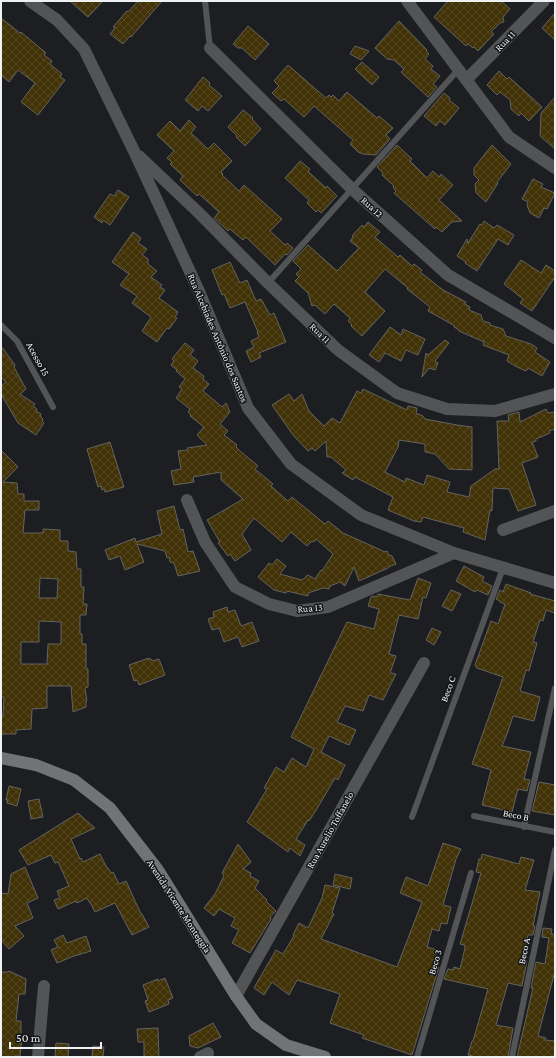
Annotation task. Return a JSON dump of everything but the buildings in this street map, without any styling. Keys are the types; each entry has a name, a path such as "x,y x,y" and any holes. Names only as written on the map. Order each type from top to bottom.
{"main road":[{"name":"Avenida Vicente Monteggia","path":"1,758 36,766 74,780 110,808 158,870 236,996 256,1024 286,1045 324,1057"}],"street":[{"name":"Rua Alcebiades Antônio dos Santos","path":"30,1 58,20 84,49 198,289 248,408 291,464 361,515 454,553 555,583"},
{"path":"407,1 509,137 555,168"},
{"name":"Rua 11","path":"466,80 544,1"},
{"name":"Rua 12","path":"210,48 352,189 448,275 555,338"},
{"name":"Rua 11","path":"134,152 200,214 268,283 338,350 397,393 447,408 495,411 555,394"},
{"name":"Rua 13","path":"187,500 205,542 235,587 269,604 297,611 328,607 454,553"},
{"path":"503,530 555,511"},
{"name":"Rua Aurelio Toffanelo","path":"236,996 424,663"},
{"path":"38,1057 44,986"}],"lane":[{"path":"205,1 210,48"},
{"path":"268,283 458,70"},
{"name":"Acesso 15","path":"1,325 16,341 53,407"},
{"name":"Beco C","path":"412,817 503,568"},
{"path":"524,827 555,688"},
{"name":"Beco B","path":"474,816 555,832"},
{"name":"Beco A","path":"512,1057 555,850"},
{"name":"Beco 3","path":"418,1057 471,873"}]}
